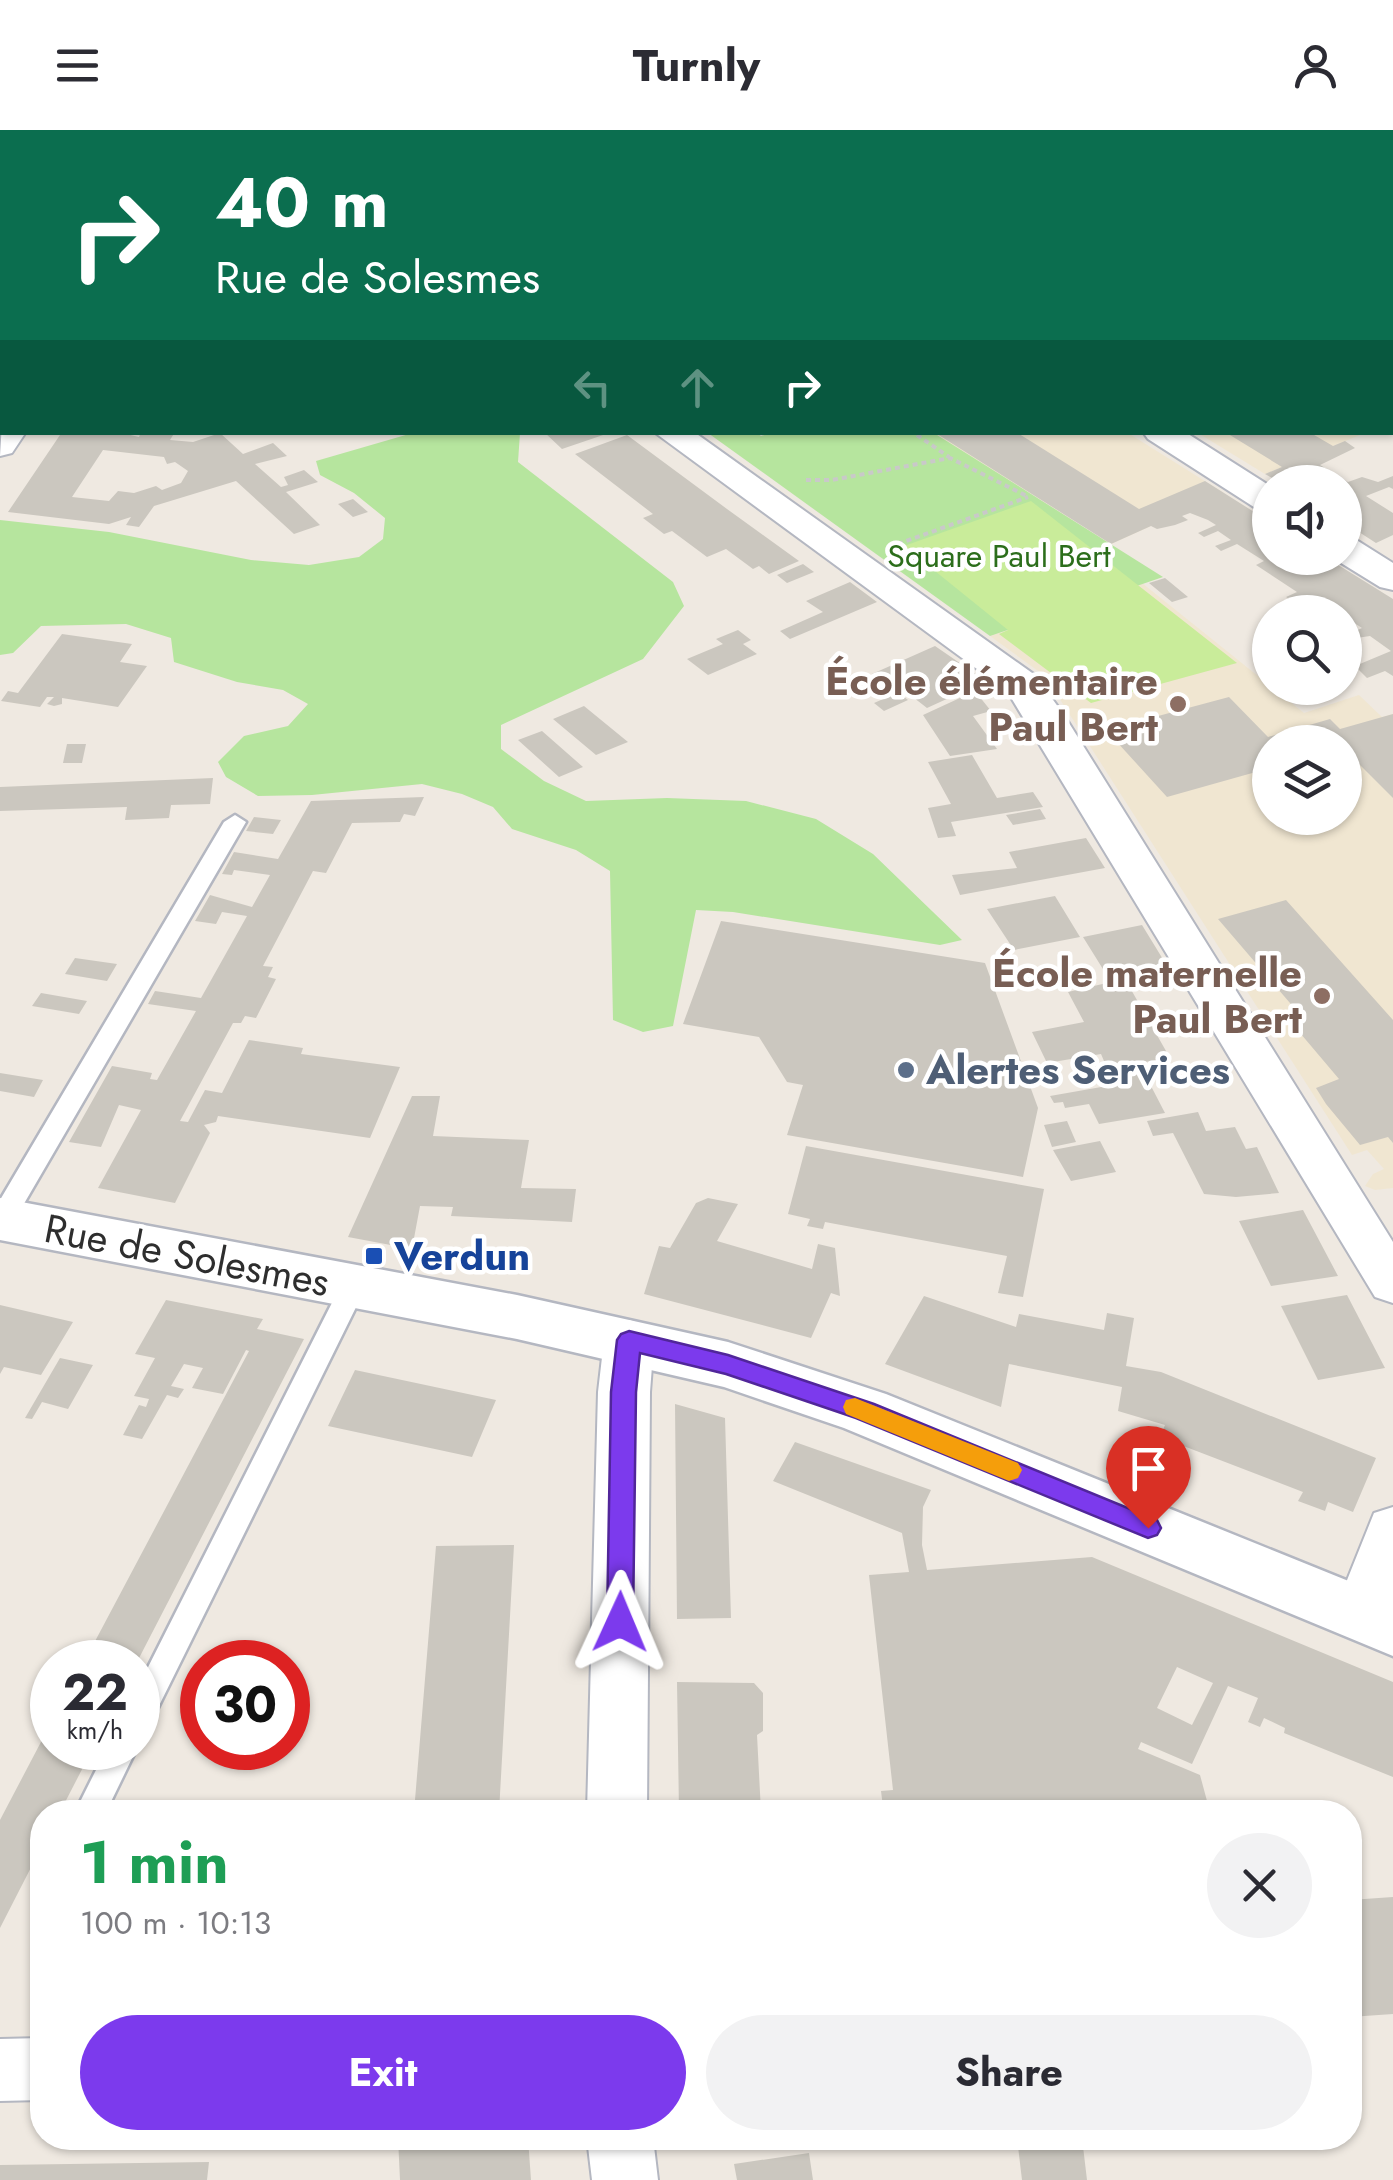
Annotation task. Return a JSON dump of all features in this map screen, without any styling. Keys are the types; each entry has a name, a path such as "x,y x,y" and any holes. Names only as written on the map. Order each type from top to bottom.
{"main road":[{"name":"Rue de Solesmes","path":"1,1219 629,1340 728,1365 865,1411 1377,1622"}],"street":[{"path":"675,435 1021,683 1393,1284"},
{"path":"1165,435 1252,491"},
{"path":"1362,559 1393,579"},
{"path":"616,1800 624,1392 629,1340"},
{"path":"1377,1622 1393,1529"},
{"path":"0,2070 30,2070"},
{"path":"621,2150 625,2180"}],"lane":[{"name":"Rue de Solesmes","path":"1,1219 235,822"},
{"path":"160,1674 353,1287"},
{"path":"96,1800 111,1770"}],"path":[{"path":"904,558 890,547 1029,497 950,458 917,435"},
{"path":"754,491 779,483 832,480 950,458"}],"shaded area":[{"path":"937,435 1131,435 1224,493 1111,544"},
{"path":"1201,435 1360,435 1287,465 1252,466"},
{"path":"1142,583 1252,671 1252,705 1294,705 1304,713 1328,705 1362,705 1362,698 1382,717 1393,714 1393,1188 1375,1190 1365,1186 1373,1174 1384,1169 1367,1150 1352,1155 1045,676 990,636"}],"green space":[{"path":"406,435 520,435 518,462 673,582 684,606 643,659 501,725 501,749 544,781 586,801 746,801 816,819 873,854 962,940 940,945 733,912 696,910 673,1026 643,1032 613,1020 610,871 576,850 512,829 493,807 422,784 258,796 226,777 218,762 244,736 288,726 308,704 283,690 237,682 174,662 171,638 126,624 41,626 13,653 0,655 0,520 109,532 251,560 309,565 359,557 383,539 385,518 354,493 320,475 316,461"},
{"name":"Square Paul Bert","path":"711,435 937,435 1163,577 990,636"},
{"path":"1031,501 1237,663 1091,703 999,634 1008,630 904,546"}],"building":[{"path":"60,435 173,435 170,440 193,442 222,435 243,454 273,443 287,456 255,464 281,487 288,485 284,477 304,470 318,482 286,492 320,525 294,534 236,481 154,506 139,527 126,525 131,517 109,524 8,512","holes":["103,450 164,457 167,464 175,462 188,471 181,483 162,490 156,486 134,493 118,491 109,501 72,497"]},
{"path":"547,435 603,435 562,449"},
{"path":"627,435 799,561 769,574 759,566 753,569 726,549 707,557 672,531 664,534 643,518 653,514 575,454"},
{"path":"939,435 1021,435 1139,509 1205,481 1252,511 1252,553 1237,544 1221,551 1215,546 1231,540 1218,531 1204,537 1198,533 1216,525 1190,513 1182,516 1188,520 1175,525 1157,529 1151,526 1111,544"},
{"path":"1230,435 1314,435 1333,446 1345,441 1355,448 1320,465 1279,465"},
{"path":"1393,476 1393,489 1366,496 1393,513 1393,535 1376,543 1362,534 1362,477 1378,482"},
{"path":"353,499 368,512 353,517 338,504"},
{"path":"803,564 814,572 787,583 777,575"},
{"path":"1271,575 1354,575 1393,599 1393,676 1385,671 1367,678 1362,673 1362,663 1391,651 1370,636 1362,637 1362,595 1290,595 1297,592"},
{"path":"1165,578 1188,597 1172,602 1149,583"},
{"path":"850,582 877,602 790,639 780,631 823,612 806,601"},
{"path":"738,630 751,640 743,644 757,654 708,675 687,659 723,644 716,639"},
{"path":"62,634 132,644 120,662 147,666 118,707 62,698 62,704 47,704 54,697 47,697 40,707 1,701 8,691 18,693"},
{"path":"935,646 986,681 927,708 909,694 903,696 908,700 884,711 874,703 897,693 872,674"},
{"path":"975,691 991,711 973,716 997,749 950,756 923,715"},
{"path":"1229,697 1256,725 1252,725 1252,773 1167,797 1106,730"},
{"path":"584,706 628,742 596,755 553,719"},
{"path":"1393,714 1393,798 1362,767 1362,725 1354,725"},
{"path":"1330,719 1336,725 1309,725"},
{"path":"542,731 583,767 559,777 518,740"},
{"path":"67,744 86,744 82,763 63,763"},
{"path":"972,755 997,798 1033,792 1043,807 951,822 956,836 938,838 928,808 951,804 928,762"},
{"path":"213,778 210,804 171,805 169,818 125,820 127,807 0,811 0,787"},
{"path":"424,797 415,816 404,814 400,822 352,823 326,873 313,871 263,966 273,967 268,977 276,979 256,1018 245,1016 241,1023 233,1023 180,1121 188,1122 205,1090 222,1093 249,1040 303,1048 301,1054 400,1067 370,1138 218,1116 216,1122 204,1125 210,1133 175,1203 98,1188 141,1110 119,1105 101,1147 69,1142 112,1066 152,1073 150,1079 157,1080 196,1011 148,1004 155,991 201,998 247,916 222,912 216,924 195,921 210,895 252,907 270,875 234,870 232,875 222,874 234,852 278,859 311,801"},
{"path":"1040,809 1046,819 1013,825 1006,815"},
{"path":"254,817 281,820 273,834 246,831"},
{"path":"1086,838 1105,868 960,895 952,875 1017,868 1009,852"},
{"path":"1055,896 1080,937 1014,950 987,909"},
{"path":"1286,900 1393,1020 1393,1143 1388,1137 1360,1145 1326,1104 1316,1088 1339,1079 1284,1014 1296,1010 1218,919"},
{"path":"721,921 985,963 1038,1108 1023,1177 787,1135 803,1085 787,1082 759,1037 683,1024"},
{"path":"1142,925 1172,974 1135,981 1125,979 1170,1058 1139,1063 1165,1113 1099,1124 1089,1104 1065,1108 1063,1102 1054,1103 1050,1096 1107,1086 1098,1069 1107,1068 1101,1054 1047,1063 1032,1032 1084,1022 1068,992 1111,982 1083,937"},
{"path":"75,958 117,964 107,981 65,974"},
{"path":"41,993 87,1001 79,1014 32,1006"},
{"path":"0,1073 43,1080 34,1097 0,1091"},
{"path":"412,1096 440,1096 433,1136 529,1140 521,1188 576,1189 572,1222 451,1216 453,1207 420,1206 412,1249 348,1237"},
{"path":"1198,1112 1206,1131 1235,1127 1246,1149 1257,1147 1279,1193 1236,1197 1204,1194 1173,1133 1153,1136 1147,1121"},
{"path":"1067,1121 1076,1142 1052,1147 1044,1125"},
{"path":"1100,1141 1116,1172 1071,1181 1053,1150"},
{"path":"806,1146 1044,1189 1023,1297 998,1293 1007,1256 825,1222 823,1229 807,1226 810,1219 788,1214"},
{"path":"708,1198 738,1204 717,1241 812,1269 818,1244 835,1248 840,1296 831,1293 811,1338 644,1294 659,1246 670,1248 696,1203"},
{"path":"1303,1210 1338,1276 1271,1286 1239,1221"},
{"path":"1347,1295 1385,1368 1318,1380 1281,1306"},
{"path":"924,1296 1016,1327 1019,1314 1104,1330 1107,1313 1134,1318 1126,1366 1161,1372 1376,1458 1353,1512 1328,1502 1325,1511 1298,1501 1303,1492 1160,1437 1165,1425 1118,1411 1122,1387 1009,1364 1001,1407 885,1364"},
{"path":"166,1300 263,1319 257,1329 304,1339 148,1640 96,1640 249,1351 246,1350 223,1394 192,1388 203,1368 184,1364 171,1386 184,1389 178,1398 167,1395 142,1439 123,1435 139,1405 146,1407 149,1399 134,1396 155,1358 135,1354"},
{"path":"0,1305 73,1322 41,1375 4,1367 0,1374"},
{"path":"60,1358 93,1365 68,1409 42,1402 32,1419 25,1418"},
{"path":"355,1370 496,1400 472,1457 328,1426"},
{"path":"675,1404 725,1418 731,1618 677,1619"},
{"path":"795,1442 931,1490 923,1507 922,1545 927,1570 1092,1557 1393,1682 1393,1777 1284,1733 1285,1728 1264,1718 1260,1727 1248,1722 1258,1698 1228,1686 1192,1764 1141,1742 1138,1749 1200,1775 1207,1800 882,1800 881,1791 893,1790 869,1575 909,1572 902,1533 773,1481","holes":["1177,1667 1213,1683 1192,1725 1157,1708"]},
{"path":"514,1545 500,1800 415,1800 436,1546"},
{"path":"677,1682 754,1683 763,1693 763,1731 757,1735 760,1800 679,1800"},
{"path":"30,1763 30,1770 82,1770 66,1800 30,1800 30,1869 0,1928 0,1820"},
{"path":"1393,1897 1393,2014 1362,2016 1362,1899"},
{"path":"399,2150 529,2150 531,2180 400,2180"},
{"path":"1018,2150 1083,2150 1087,2180 1022,2180"},
{"path":"809,2153 813,2180 737,2180 734,2164"},
{"path":"209,2162 207,2180 0,2180 0,2165"}],"slow traffic":[{"path":"855,1407 1009,1470"}],"place":[{"name":"École élémentaire Paul Bert","path":"1178,704"},
{"name":"École maternelle Paul Bert","path":"1322,996"},
{"name":"Alertes Services","path":"906,1070"},
{"name":"Verdun","path":"374,1256"}],"route":[{"path":"620,1622 624,1392 629,1340 728,1365 865,1411 1148,1528"}]}
